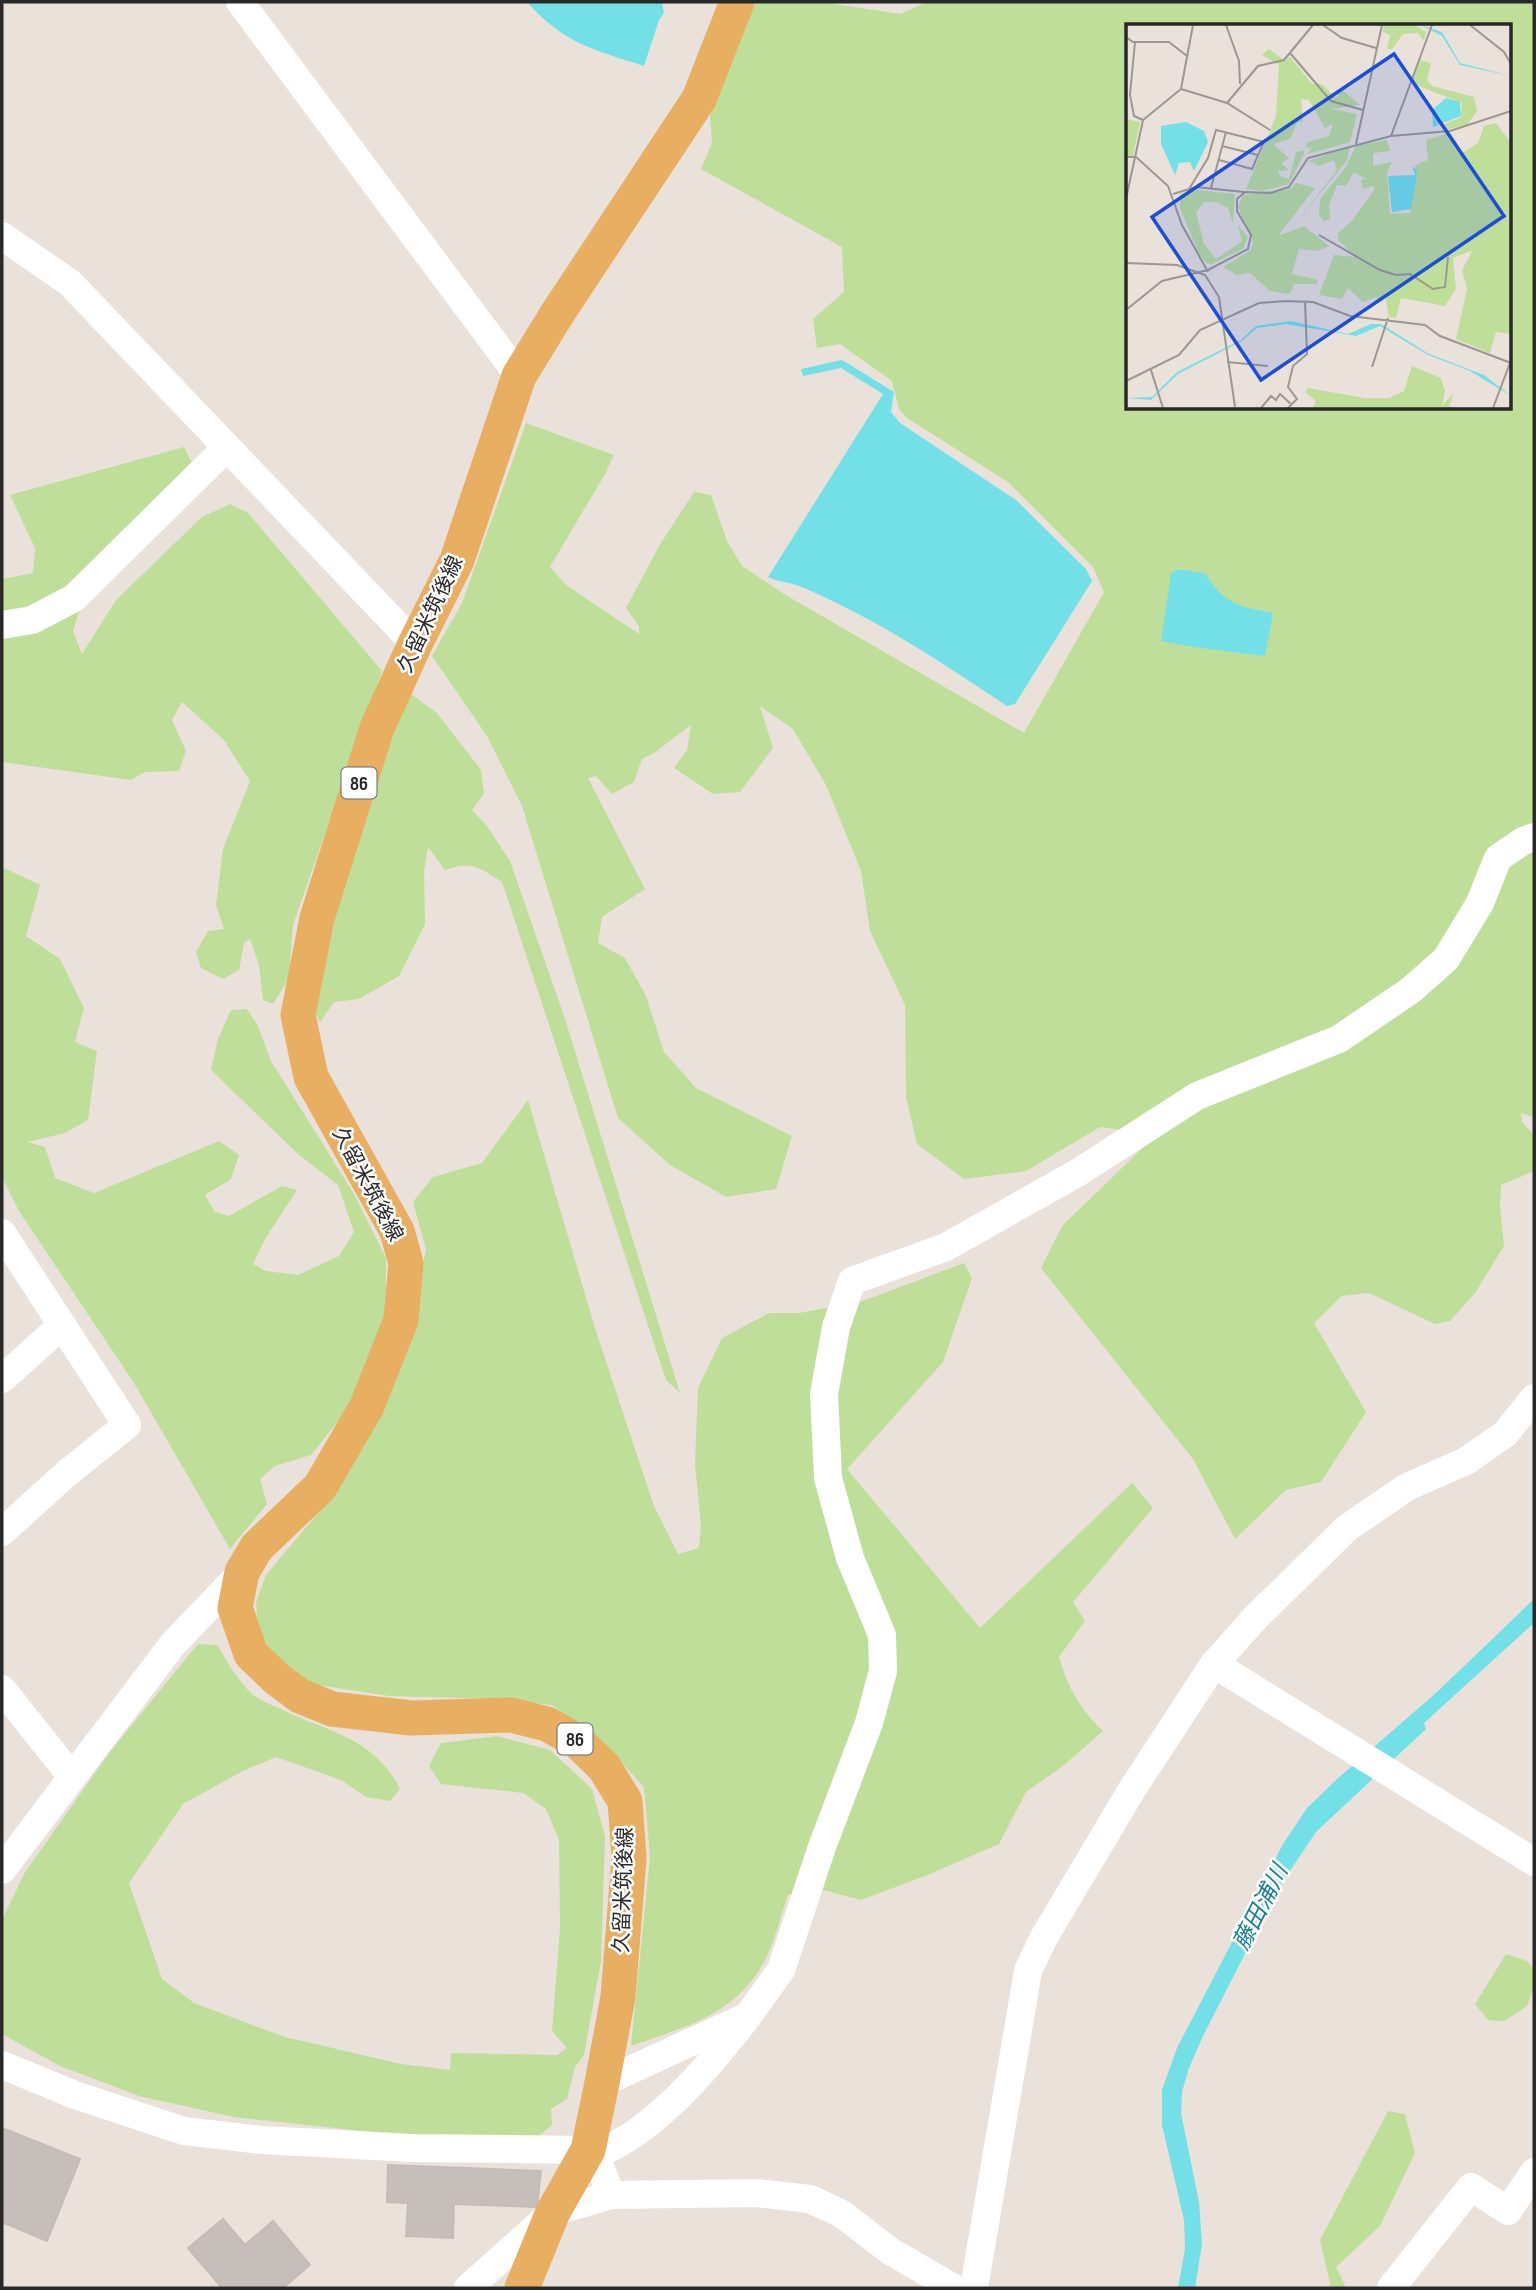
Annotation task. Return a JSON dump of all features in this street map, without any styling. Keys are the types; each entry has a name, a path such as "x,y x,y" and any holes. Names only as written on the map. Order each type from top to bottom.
{"main road":[{"name":"久留米筑後線","path":"522,2288 553,2212 592,2153 618,1997 629,1858 625,1801 604,1767 577,1741 547,1724 511,1715 411,1718 332,1709 300,1696 251,1654 235,1608 242,1572 257,1547 320,1487 367,1406 401,1320 406,1263 397,1231 310,1077 298,1015 317,918 377,728 457,560 519,376 556,314 699,99 737,2"}],"street":[{"path":"240,2 519,376"},
{"path":"2,236 70,283 415,644"},
{"path":"2,625 32,620 74,598 226,448"},
{"path":"2,2065 75,2095 184,2131 262,2140 592,2153 633,2134 665,2109 706,2069 780,1970 822,1847 869,1723 883,1671 882,1635 850,1558 828,1478 824,1394 836,1327 852,1281 946,1247 1079,1172 1198,1096 1339,1039 1411,990 1446,959 1480,903 1498,858 1534,837"},
{"path":"2,1233 127,1425 66,1474 2,1532"},
{"path":"2,1379 62,1325"},
{"path":"974,2288 1028,1971 1043,1939 1131,1791 1214,1664 1256,1618 1347,1528 1407,1487 1466,1461 1486,1448 1505,1434 1534,1398"},
{"path":"2,1870 173,1644 242,1572"},
{"path":"1214,1664 1534,1862"},
{"path":"2,1689 72,1777"},
{"path":"602,2083 748,2016"},
{"path":"592,2153 611,2196"},
{"path":"1391,2288 1471,2187 1508,2211 1534,2172"},
{"path":"468,2288 553,2212 611,2196 756,2193 810,2199 842,2214 890,2251 954,2288"}],"green space":[{"path":"751,2 821,2 901,14 926,2 1534,2 1534,1117 1521,1113 1522,1122 1534,1135 1534,1171 1501,1185 1504,1246 1475,1293 1450,1321 1435,1324 1369,1293 1342,1296 1314,1323 1366,1412 1321,1482 1286,1490 1235,1539 1193,1459 1041,1268 1062,1226 1157,1134 1100,1127 1026,1171 964,1179 917,1144 906,1097 905,1005 870,931 861,871 826,785 793,729 760,706 773,748 740,792 713,794 674,768 687,750 691,725 642,759 634,782 612,794 596,776 588,778 645,889 602,917 598,943 625,958 646,996 664,1052 696,1088 792,1136 776,1189 726,1197 670,1165 618,1118 522,806 487,736 432,656 462,603 526,423 614,455 550,567 566,585 639,634 639,626 626,608 659,546 694,492 711,495 727,541 742,566 784,594 1024,733 1104,592 1093,567 1008,482 907,418 899,409 892,381 840,344 817,348 813,319 844,292 842,247 701,169 712,143 710,116"},
{"path":"184,447 192,463 94,565 73,631 82,654 116,600 202,517 230,504 248,513 382,671 293,925 289,978 273,1004 263,1000 259,965 250,939 244,943 239,970 223,979 201,968 196,952 208,931 224,929 216,905 223,849 250,781 224,740 182,702 172,720 186,751 179,771 145,772 131,780 2,762 2,579 33,573 35,548 10,495"},
{"path":"408,692 437,713 481,770 484,794 472,810 487,826 510,861 565,1019 680,1393 666,1380 502,882 475,867 462,866 445,870 428,847 424,872 425,924 399,976 359,999 334,1002 320,1022 311,1005 313,970"},
{"path":"2,867 40,885 26,936 60,959 84,1008 75,1042 97,1051 88,1120 65,1133 27,1142 45,1147 55,1178 94,1193 219,1141 239,1155 231,1179 205,1195 215,1212 229,1216 282,1186 297,1190 265,1239 253,1264 266,1271 298,1275 339,1256 354,1232 338,1185 299,1155 211,1070 218,1039 231,1010 247,1009 258,1026 271,1061 354,1194 386,1258 386,1311 355,1400 311,1455 275,1466 260,1479 267,1504 230,1549 134,1383 19,1211 2,1177"},
{"path":"528,1100 594,1325 654,1506 678,1554 699,1548 701,1526 695,1464 698,1388 722,1338 769,1313 799,1313 863,1301 964,1263 972,1278 943,1362 847,1469 980,1628 1132,1483 1153,1508 1073,1602 1085,1621 1059,1657 1076,1697 1103,1731 1063,1766 1026,1792 999,1844 861,1900 823,1890 788,1895 767,1956 741,1992 709,2016 631,2046 650,1857 644,1787 605,1744 552,1705 500,1699 389,1696 311,1684 273,1655 258,1629 256,1602 266,1575 333,1495 405,1357 426,1249 413,1202 433,1177 482,1163"},
{"path":"198,1644 217,1645 242,1683 257,1698 362,1746 389,1771 400,1789 390,1801 366,1797 341,1780 276,1757 243,1771 183,1804 129,1883 162,1979 194,2003 285,2037 401,2064 450,2070 451,2053 557,2055 567,2048 552,2031 560,1928 559,1840 546,1809 523,1793 441,1784 429,1766 441,1743 497,1736 550,1750 592,1789 605,1836 601,1961 584,2055 575,2067 567,2099 551,2109 552,2125 535,2139 427,2138 234,2117 139,2096 60,2066 2,2034 2,1920 24,1874 109,1753"},
{"path":"1506,1954 1527,1961 1534,1970 1534,1986 1527,2006 1504,2021 1488,2020 1475,2004"},
{"path":"1388,2111 1405,2114 1415,2153 1380,2226 1336,2267 1346,2288 1331,2288 1320,2240"}],"water":[{"path":"527,2 662,2 664,13 659,20 644,66 594,50 567,36 540,16"},
{"path":"842,360 894,392 891,412 900,423 1016,500 1086,569 1092,581 1015,704 1007,706 853,611 799,586 768,577 883,394 841,368 803,376 801,369"},
{"path":"1179,569 1206,574 1226,598 1251,609 1273,613 1265,656 1161,641 1171,573"},
{"name":"藤田浦川","path":"1534,1599 1534,1623 1424,1723 1426,1729 1316,1832 1279,1887 1203,2036 1182,2092 1181,2113 1199,2202 1202,2244 1195,2288 1178,2288 1185,2249 1184,2220 1162,2125 1162,2090 1177,2048 1283,1844 1307,1808 1437,1692"}],"building":[{"path":"2,2128 80,2159 47,2241 2,2222"},
{"path":"388,2165 541,2171 537,2207 454,2204 453,2238 406,2236 408,2203 387,2202"},
{"path":"223,2219 245,2245 273,2221 310,2265 283,2288 222,2288 188,2248"}]}
